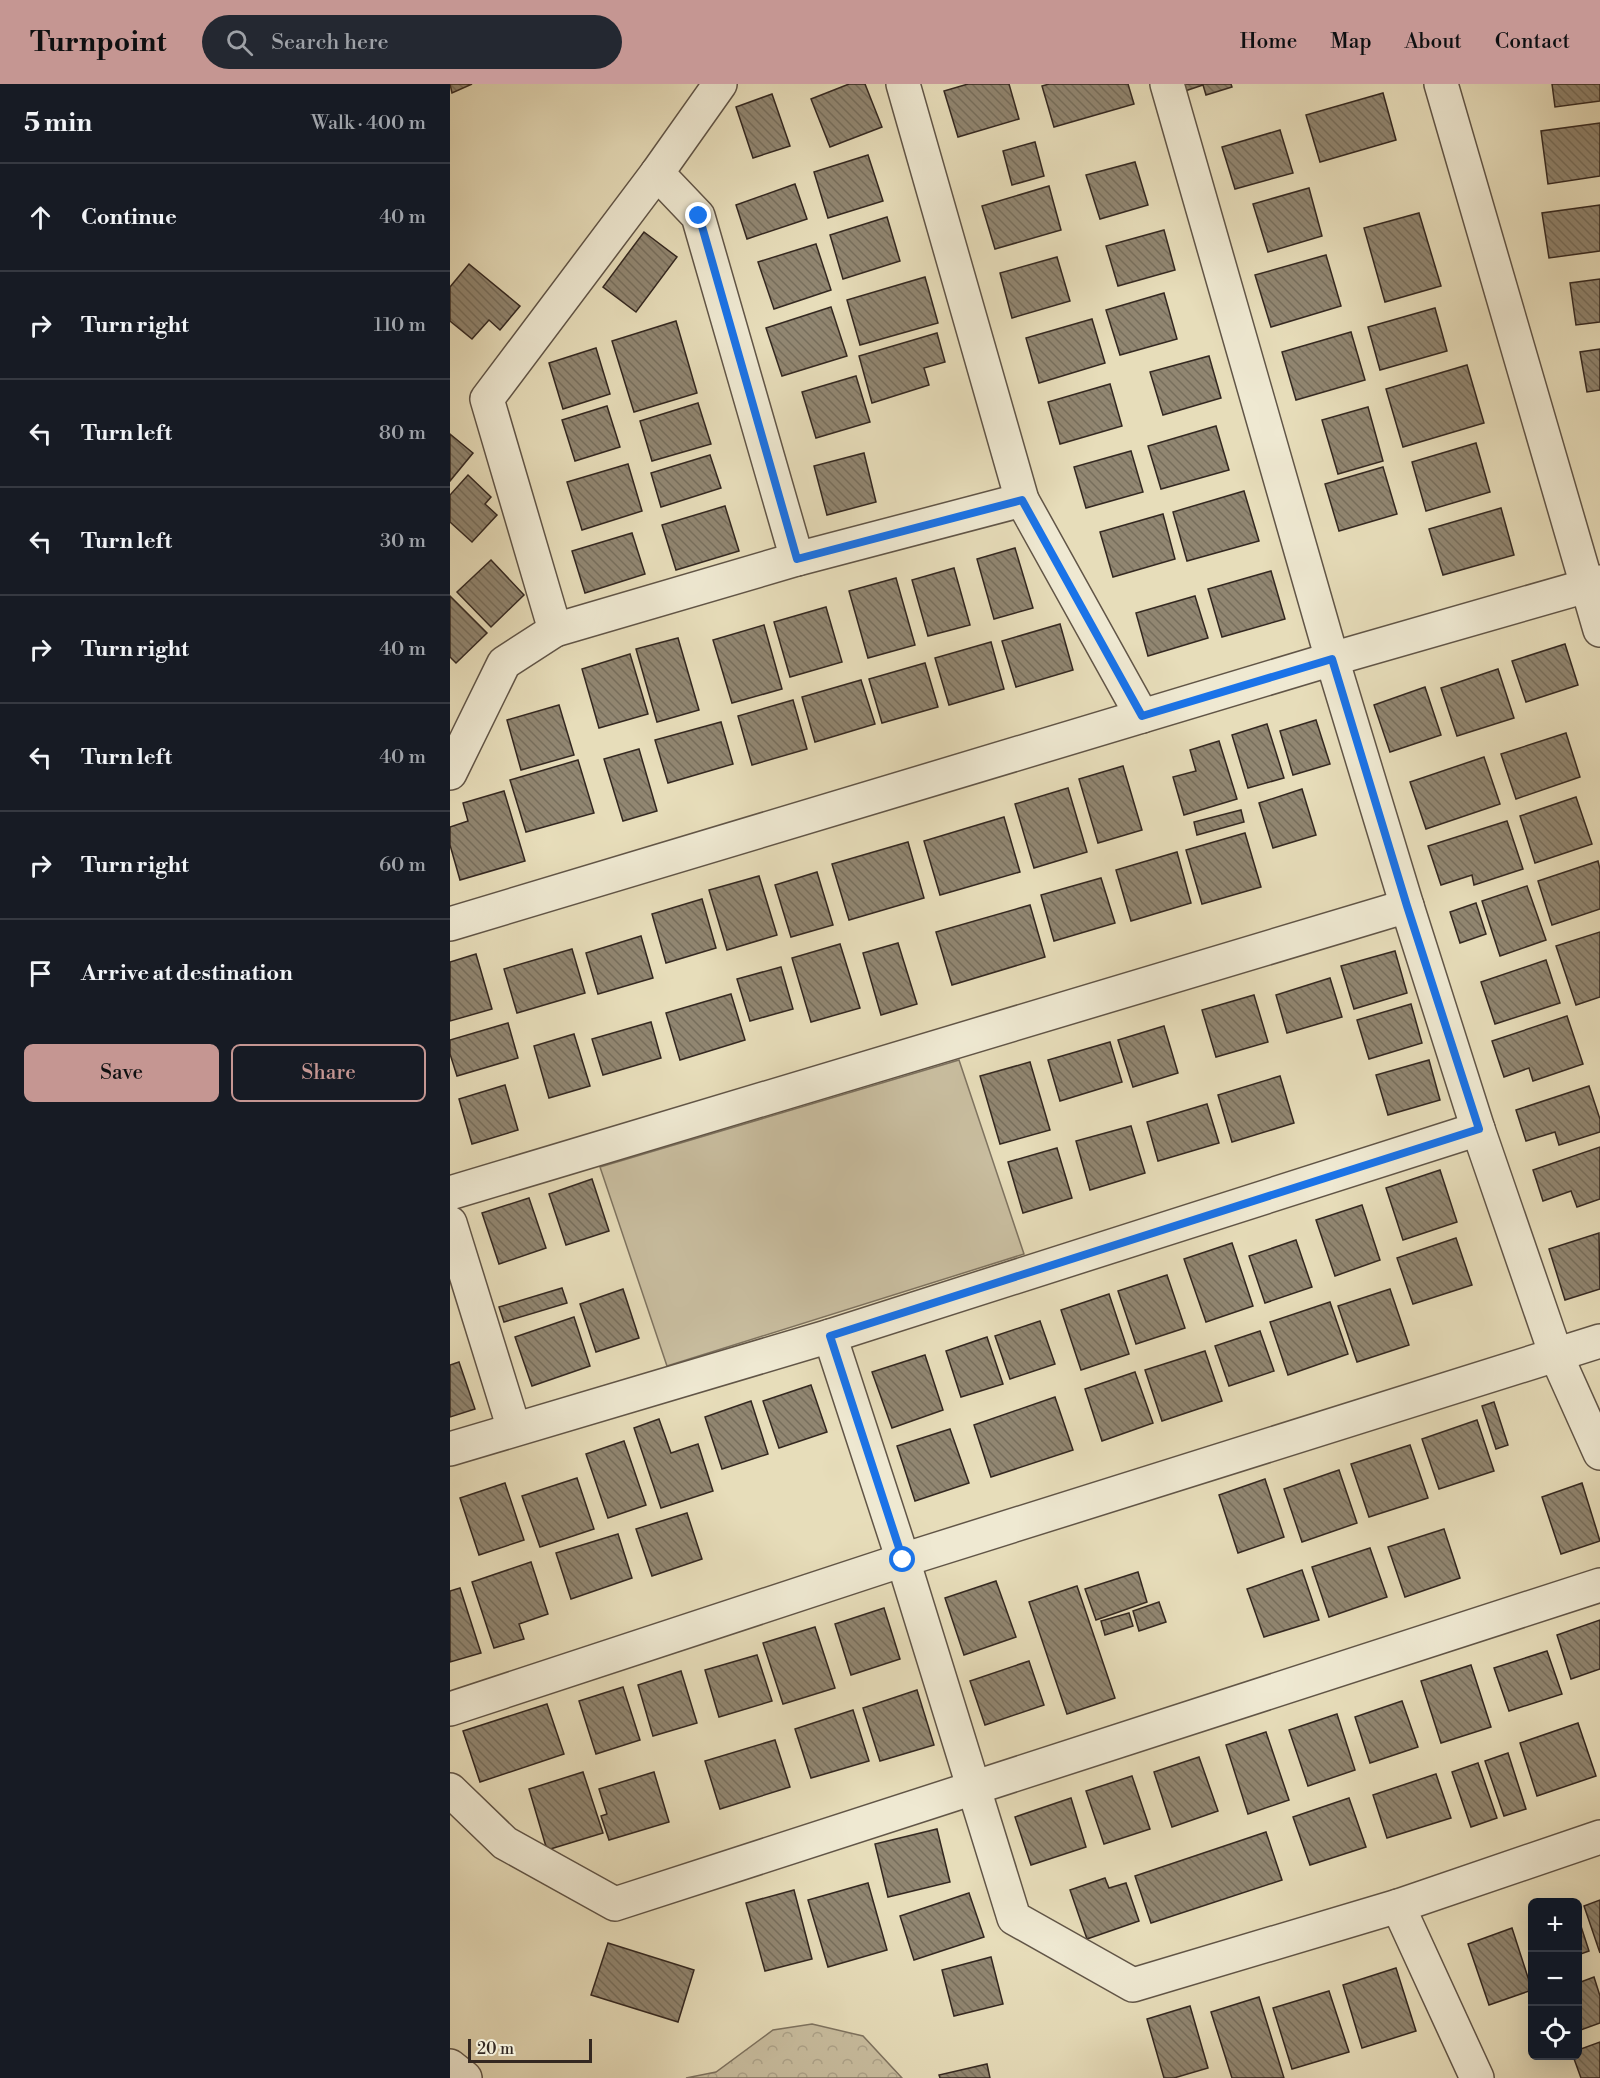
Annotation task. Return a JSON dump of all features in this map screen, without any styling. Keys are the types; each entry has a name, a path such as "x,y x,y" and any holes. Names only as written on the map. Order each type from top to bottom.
{"street":[{"path":"555,630 487,399 657,173 720,84"},
{"path":"903,84 1022,500 1142,716"},
{"path":"1167,84 1332,659 1407,906 1479,1129 1556,1355 1600,1452"},
{"path":"1441,84 1593,583 1600,630"},
{"path":"657,173 699,216 797,559"},
{"path":"450,773 504,663 555,630 797,559 1022,500"},
{"path":"450,924 1593,583"},
{"path":"450,1193 1407,906"},
{"path":"450,1449 830,1336 1479,1129"},
{"path":"450,1223 514,1429"},
{"path":"830,1336 903,1560 1014,1918 1133,1986 1398,1906 1600,1837"},
{"path":"450,1709 903,1560 1600,1341"},
{"path":"450,1790 505,1843 615,1904 1600,1585"},
{"path":"1398,1906 1477,2078"},
{"path":"450,2066 465,2078"}],"green space":[{"path":"959,1060 1024,1254 667,1366 600,1167"},
{"path":"812,2024 863,2036 902,2078 686,2078 716,2072 773,2030"}],"building":[{"path":"450,84 472,84 452,93"},
{"path":"849,84 865,84 882,127 830,147 811,99"},
{"path":"968,84 1009,84 1019,119 958,137 944,91"},
{"path":"1049,84 1128,84 1134,104 1054,127 1042,86"},
{"path":"1183,84 1231,84 1232,87 1206,95 1203,85 1185,91"},
{"path":"1552,84 1600,84 1600,101 1555,107"},
{"path":"1383,93 1396,140 1320,162 1306,115"},
{"path":"772,94 790,146 753,158 736,107"},
{"path":"1600,123 1600,176 1548,184 1541,131"},
{"path":"1280,130 1293,173 1235,189 1222,147"},
{"path":"1035,142 1044,176 1012,185 1003,151"},
{"path":"868,155 883,201 828,218 814,172"},
{"path":"1135,162 1148,205 1100,219 1086,175"},
{"path":"795,184 807,219 747,239 736,205"},
{"path":"1049,186 1061,230 995,249 982,206"},
{"path":"1309,188 1322,236 1268,252 1253,204"},
{"path":"1600,205 1600,251 1549,258 1542,213"},
{"path":"1419,213 1441,286 1385,302 1364,228"},
{"path":"887,217 900,261 843,279 830,235"},
{"path":"1164,230 1175,270 1118,286 1106,246"},
{"path":"644,232 677,257 636,312 603,287"},
{"path":"816,244 831,290 774,309 758,262"},
{"path":"1326,255 1341,306 1271,327 1255,275"},
{"path":"1057,257 1070,301 1012,318 1000,273"},
{"path":"469,264 520,306 500,330 489,320 472,339 450,321 450,287"},
{"path":"925,277 938,323 860,345 847,300"},
{"path":"1600,279 1600,322 1576,325 1570,283"},
{"path":"1164,293 1177,339 1120,355 1106,310"},
{"path":"831,307 847,356 782,376 766,328"},
{"path":"1435,308 1447,351 1380,370 1368,327"},
{"path":"1092,319 1105,363 1039,383 1026,338"},
{"path":"676,321 697,393 634,412 612,341"},
{"path":"1351,332 1365,380 1296,400 1282,352"},
{"path":"937,333 945,362 924,368 929,385 872,403 859,356"},
{"path":"596,348 610,394 563,409 549,363"},
{"path":"1600,349 1600,390 1587,392 1580,352"},
{"path":"1209,356 1221,398 1163,415 1150,372"},
{"path":"1467,365 1484,423 1403,447 1386,389"},
{"path":"856,376 870,422 816,438 802,392"},
{"path":"1110,384 1122,426 1060,444 1048,402"},
{"path":"698,403 711,444 652,461 640,421"},
{"path":"607,406 620,447 575,461 562,420"},
{"path":"1368,407 1383,461 1338,474 1322,420"},
{"path":"1216,426 1229,470 1161,489 1148,446"},
{"path":"450,434 473,453 450,481"},
{"path":"1476,443 1490,492 1426,511 1412,462"},
{"path":"1131,451 1143,492 1086,508 1074,467"},
{"path":"864,453 876,502 827,515 814,466"},
{"path":"710,455 721,488 661,507 651,473"},
{"path":"628,464 642,511 582,530 567,482"},
{"path":"1383,467 1397,514 1339,531 1325,484"},
{"path":"468,475 491,497 485,504 497,515 472,542 450,522 450,495"},
{"path":"1244,491 1259,541 1187,561 1173,512"},
{"path":"725,506 739,551 676,570 662,525"},
{"path":"1501,508 1514,555 1443,575 1429,529"},
{"path":"1163,514 1175,559 1113,577 1100,532"},
{"path":"632,533 645,574 585,593 572,551"},
{"path":"1015,548 1033,608 994,619 977,559"},
{"path":"491,560 524,595 491,627 457,592"},
{"path":"954,568 970,625 928,636 912,580"},
{"path":"1271,571 1285,619 1222,637 1208,589"},
{"path":"896,578 915,645 868,658 849,591"},
{"path":"450,596 487,633 456,663 450,657"},
{"path":"1195,596 1208,638 1148,656 1136,613"},
{"path":"826,607 842,662 790,677 774,622"},
{"path":"1060,624 1073,670 1016,687 1002,641"},
{"path":"764,625 782,689 732,703 713,640"},
{"path":"678,638 699,710 657,722 636,649"},
{"path":"991,642 1004,689 949,705 935,658"},
{"path":"1565,644 1578,685 1526,702 1512,661"},
{"path":"630,654 648,714 599,728 582,669"},
{"path":"925,663 938,707 882,723 869,679"},
{"path":"1498,669 1514,718 1457,736 1441,688"},
{"path":"861,680 875,724 815,742 802,697"},
{"path":"1425,687 1441,735 1390,752 1374,705"},
{"path":"793,700 807,749 752,765 738,716"},
{"path":"559,705 574,755 521,770 507,720"},
{"path":"1316,720 1330,764 1293,775 1280,731"},
{"path":"721,722 733,764 668,783 655,740"},
{"path":"1267,724 1284,778 1248,788 1232,735"},
{"path":"1566,733 1580,777 1516,799 1501,754"},
{"path":"1219,741 1237,799 1184,815 1173,777 1196,771 1190,750"},
{"path":"639,749 657,811 623,821 604,759"},
{"path":"1484,757 1500,804 1426,829 1410,782"},
{"path":"578,760 594,813 526,832 510,780"},
{"path":"1123,766 1142,830 1098,843 1079,779"},
{"path":"1068,788 1087,852 1034,868 1015,804"},
{"path":"1302,789 1316,835 1273,848 1259,803"},
{"path":"504,791 525,861 460,880 450,845 450,827 468,821 463,803"},
{"path":"1576,797 1592,844 1535,863 1520,816"},
{"path":"1241,810 1244,822 1197,835 1194,822"},
{"path":"1004,817 1020,872 940,895 924,841"},
{"path":"1507,821 1523,869 1474,885 1472,875 1441,885 1428,846"},
{"path":"1245,833 1261,887 1202,904 1186,850"},
{"path":"908,842 924,898 849,920 832,864"},
{"path":"1177,852 1191,903 1131,921 1116,870"},
{"path":"1598,861 1600,909 1552,925 1538,881"},
{"path":"817,872 833,925 791,937 775,885"},
{"path":"759,876 777,935 727,950 709,890"},
{"path":"1101,878 1115,923 1054,941 1041,895"},
{"path":"1527,886 1546,940 1500,956 1482,901"},
{"path":"702,899 716,948 666,963 652,914"},
{"path":"1476,903 1486,934 1460,943 1450,912"},
{"path":"1030,905 1045,957 952,985 936,932"},
{"path":"1600,932 1600,997 1576,1005 1556,946"},
{"path":"641,936 653,978 598,994 586,953"},
{"path":"898,943 917,1004 881,1015 863,953"},
{"path":"840,944 860,1008 811,1022 792,958"},
{"path":"572,949 585,993 517,1013 504,969"},
{"path":"1395,951 1407,993 1354,1009 1341,966"},
{"path":"476,954 492,1009 450,1021 450,962"},
{"path":"1546,960 1560,1003 1495,1024 1481,982"},
{"path":"781,967 793,1009 750,1021 737,979"},
{"path":"1330,978 1342,1017 1287,1033 1276,995"},
{"path":"731,994 745,1040 680,1060 666,1013"},
{"path":"1254,995 1268,1042 1216,1057 1202,1010"},
{"path":"1411,1004 1422,1043 1369,1059 1357,1020"},
{"path":"1567,1016 1583,1064 1533,1081 1529,1068 1504,1077 1492,1041"},
{"path":"651,1022 661,1058 603,1075 592,1039"},
{"path":"508,1023 518,1058 457,1076 450,1054 450,1040"},
{"path":"1164,1026 1178,1073 1133,1087 1118,1040"},
{"path":"574,1034 590,1086 549,1098 534,1046"},
{"path":"1110,1042 1122,1082 1060,1101 1048,1060"},
{"path":"1429,1060 1440,1100 1388,1115 1376,1075"},
{"path":"1030,1062 1050,1130 1000,1144 980,1076"},
{"path":"1280,1076 1294,1123 1232,1142 1218,1095"},
{"path":"505,1085 518,1130 472,1144 459,1099"},
{"path":"1589,1086 1600,1119 1600,1132 1559,1145 1555,1132 1526,1141 1516,1110"},
{"path":"1207,1104 1219,1143 1158,1161 1147,1122"},
{"path":"1131,1126 1145,1173 1090,1190 1076,1141"},
{"path":"1600,1147 1600,1199 1577,1207 1571,1191 1543,1201 1533,1170"},
{"path":"1057,1148 1072,1198 1023,1213 1008,1162"},
{"path":"1440,1170 1457,1222 1403,1240 1386,1188"},
{"path":"592,1179 609,1231 566,1245 549,1194"},
{"path":"529,1198 546,1248 499,1264 482,1213"},
{"path":"1362,1205 1380,1260 1335,1276 1316,1220"},
{"path":"1599,1233 1600,1289 1565,1300 1549,1249"},
{"path":"1456,1238 1472,1285 1413,1304 1397,1258"},
{"path":"1296,1240 1312,1287 1265,1303 1249,1256"},
{"path":"1232,1243 1253,1306 1206,1322 1184,1259"},
{"path":"1167,1275 1185,1328 1136,1344 1118,1291"},
{"path":"562,1288 567,1303 504,1322 499,1307"},
{"path":"623,1289 639,1338 596,1352 580,1304"},
{"path":"1390,1289 1409,1345 1357,1362 1338,1306"},
{"path":"1109,1294 1129,1354 1081,1370 1061,1310"},
{"path":"1330,1302 1348,1354 1288,1375 1270,1322"},
{"path":"574,1317 590,1366 532,1386 515,1337"},
{"path":"1040,1321 1055,1364 1010,1379 995,1336"},
{"path":"1260,1331 1274,1371 1229,1386 1215,1346"},
{"path":"987,1337 1003,1384 961,1397 946,1351"},
{"path":"1205,1351 1222,1401 1162,1421 1145,1370"},
{"path":"925,1355 943,1410 892,1428 872,1372"},
{"path":"459,1362 475,1409 450,1417 450,1365"},
{"path":"1135,1372 1153,1423 1102,1441 1085,1389"},
{"path":"811,1385 827,1432 779,1448 763,1401"},
{"path":"1055,1397 1073,1450 991,1477 974,1425"},
{"path":"751,1401 768,1454 722,1469 705,1417"},
{"path":"1494,1402 1508,1445 1496,1449 1482,1406"},
{"path":"659,1419 671,1453 698,1444 713,1491 661,1508 634,1428"},
{"path":"1477,1420 1494,1471 1439,1489 1422,1439"},
{"path":"950,1429 969,1483 915,1501 897,1446"},
{"path":"624,1441 646,1505 608,1518 586,1454"},
{"path":"1410,1445 1428,1498 1369,1517 1351,1464"},
{"path":"1339,1470 1357,1523 1302,1542 1284,1489"},
{"path":"577,1478 594,1529 540,1547 522,1496"},
{"path":"1265,1479 1284,1537 1238,1553 1219,1495"},
{"path":"505,1483 524,1540 479,1555 460,1498"},
{"path":"1582,1483 1600,1541 1561,1554 1542,1497"},
{"path":"687,1513 702,1559 652,1576 636,1529"},
{"path":"1444,1529 1460,1578 1405,1597 1388,1547"},
{"path":"618,1534 632,1578 571,1599 556,1553"},
{"path":"1370,1548 1387,1597 1329,1617 1312,1567"},
{"path":"531,1562 548,1614 519,1624 524,1639 494,1648 472,1582"},
{"path":"1302,1570 1319,1620 1264,1637 1247,1589"},
{"path":"1138,1572 1147,1602 1096,1620 1085,1589"},
{"path":"996,1581 1016,1637 964,1655 945,1598"},
{"path":"1077,1586 1115,1698 1067,1714 1029,1602"},
{"path":"460,1588 481,1653 450,1662 450,1591"},
{"path":"1159,1602 1166,1622 1139,1631 1133,1611"},
{"path":"884,1608 900,1659 851,1675 835,1624"},
{"path":"1129,1613 1133,1626 1105,1635 1101,1621"},
{"path":"1600,1620 1600,1669 1571,1679 1557,1635"},
{"path":"815,1627 835,1688 783,1704 763,1643"},
{"path":"1547,1651 1562,1694 1509,1711 1494,1668"},
{"path":"757,1655 772,1701 719,1717 705,1670"},
{"path":"1029,1661 1044,1705 985,1725 970,1681"},
{"path":"1471,1665 1491,1727 1441,1743 1421,1681"},
{"path":"681,1671 697,1723 653,1736 638,1685"},
{"path":"623,1687 640,1740 596,1754 579,1701"},
{"path":"917,1690 934,1745 880,1761 863,1708"},
{"path":"1402,1701 1418,1747 1370,1763 1355,1717"},
{"path":"547,1704 564,1754 480,1782 463,1731"},
{"path":"853,1710 869,1761 811,1778 795,1729"},
{"path":"1337,1714 1355,1770 1308,1786 1289,1730"},
{"path":"1578,1723 1596,1776 1537,1796 1520,1743"},
{"path":"1266,1732 1289,1800 1248,1814 1226,1745"},
{"path":"775,1740 790,1787 720,1809 705,1761"},
{"path":"1508,1753 1526,1809 1504,1816 1485,1761"},
{"path":"1199,1757 1218,1811 1172,1827 1154,1772"},
{"path":"1478,1763 1497,1818 1471,1827 1452,1772"},
{"path":"583,1772 603,1833 547,1850 529,1789"},
{"path":"654,1772 669,1822 609,1840 601,1816 607,1814 599,1789"},
{"path":"1436,1774 1451,1818 1387,1838 1373,1795"},
{"path":"1132,1776 1150,1829 1104,1844 1086,1791"},
{"path":"1071,1798 1086,1847 1031,1865 1015,1817"},
{"path":"1349,1798 1366,1847 1310,1865 1293,1817"},
{"path":"937,1829 950,1882 888,1897 875,1844"},
{"path":"1266,1832 1282,1880 1151,1923 1135,1876"},
{"path":"1105,1878 1109,1888 1126,1883 1139,1921 1087,1939 1070,1890"},
{"path":"868,1883 887,1950 828,1967 808,1900"},
{"path":"794,1890 812,1959 765,1971 746,1903"},
{"path":"969,1893 984,1937 914,1960 900,1916"},
{"path":"1600,1900 1600,1953 1584,1906"},
{"path":"1512,1928 1528,1978 1528,1991 1489,2005 1468,1944"},
{"path":"1582,1929 1589,1951 1582,1954"},
{"path":"608,1943 694,1970 678,2022 591,1995"},
{"path":"991,1957 1003,2004 954,2016 942,1970"},
{"path":"1396,1968 1416,2031 1362,2048 1343,1985"},
{"path":"1594,1977 1600,1996 1600,2023 1582,2030 1582,2006 1582,1982"},
{"path":"1329,1991 1349,2052 1292,2069 1273,2008"},
{"path":"1259,1997 1284,2078 1232,2078 1211,2012"},
{"path":"1190,2006 1208,2068 1174,2078 1164,2078 1147,2019"},
{"path":"1600,2042 1600,2078 1581,2078 1574,2060 1582,2060 1582,2049"},
{"path":"987,2064 990,2078 940,2078 939,2075"}],"route":[{"path":"699,216 797,559 1022,500 1142,716 1332,659 1407,906 1479,1129 830,1336 903,1560"}]}
